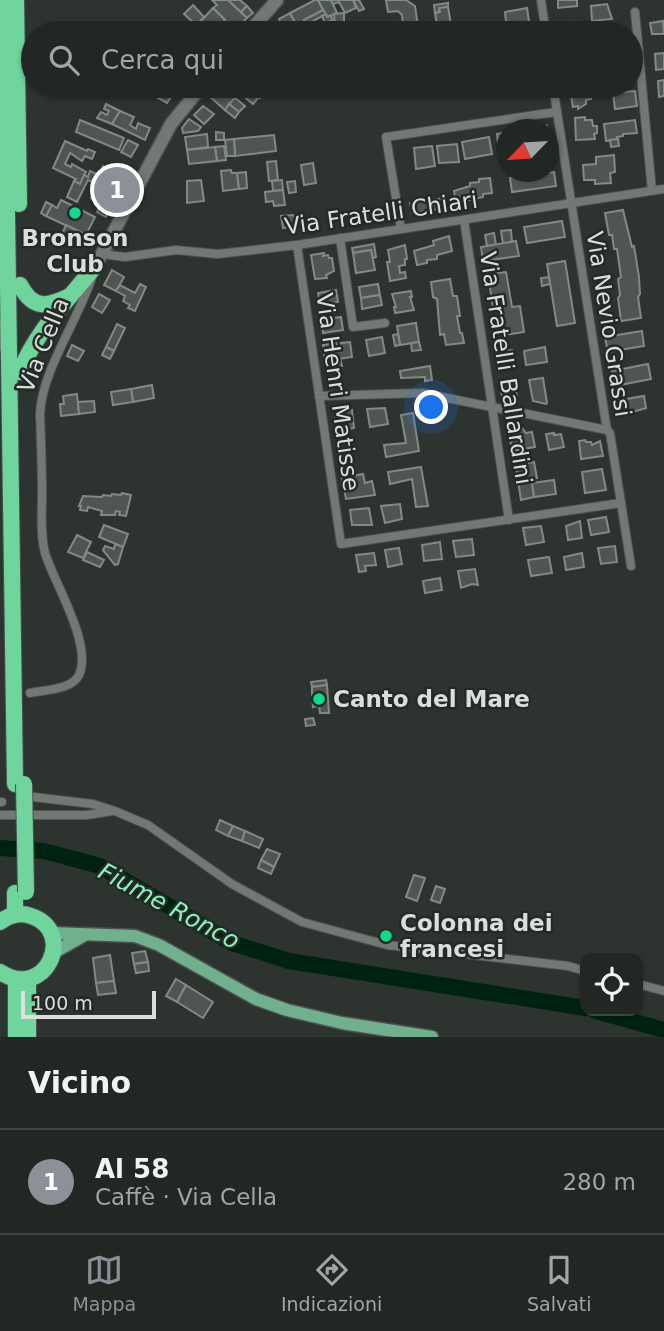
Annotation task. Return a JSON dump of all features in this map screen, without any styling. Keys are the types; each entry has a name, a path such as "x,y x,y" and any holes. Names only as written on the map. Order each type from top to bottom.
{"highway":[{"path":"0,972 22,979 42,972 53,953 51,933 41,920 14,917 21,892 20,285 16,0"},
{"path":"3,13 21,788"},
{"path":"20,372 29,350 100,258"},
{"path":"20,285 27,298 41,305 56,303 72,295"},
{"path":"16,1037 22,979"},
{"path":"22,979 29,1037"}],"main road":[{"path":"51,933 135,936 159,945 256,999 287,1010 342,1023 432,1037"},
{"path":"53,953 85,935"}],"street":[{"path":"259,21 277,0"},
{"path":"541,0 544,21"},
{"path":"635,12 636,21"},
{"path":"643,96 652,191"},
{"name":"Via Cella","path":"30,693 68,685 76,679 80,669 76,630 43,543 41,395 86,297 100,258 171,124 192,98"},
{"name":"Via Nevio Grassi","path":"554,98 631,566"},
{"path":"401,229 386,137 556,112"},
{"name":"Via Fratelli Chiari","path":"100,258 176,250 218,254 296,245 664,190"},
{"name":"Via Fratelli Ballardini","path":"464,220 509,520"},
{"path":"340,238 354,327 386,323"},
{"name":"Via Henri Matisse","path":"296,245 341,544 509,520"},
{"path":"319,396 422,393 607,430"},
{"path":"509,520 621,503"},
{"path":"21,788 93,804 148,825 232,884 302,922 387,945 580,970"},
{"path":"0,815 87,815 115,811"},
{"path":"643,985 664,991"}],"lane":[{"path":"0,322 1,350"},
{"path":"2,377 4,405 12,432"}],"building":[{"path":"212,0 228,0 247,18 244,21 224,21 213,8 217,5"},
{"path":"228,0 240,0 247,6 241,12"},
{"path":"315,0 318,0 323,10 304,21 294,21 290,13"},
{"path":"318,0 331,0 337,13 327,17"},
{"path":"331,0 353,0 356,8 345,13 339,2 333,4"},
{"path":"353,0 359,0 364,9 359,11"},
{"path":"386,0 406,0 415,6 417,21 403,21 398,11 388,12"},
{"path":"558,0 577,0 577,6 558,8"},
{"path":"448,3 448,7 439,8 440,12 435,13 434,5"},
{"path":"607,4 612,19 592,21 591,6"},
{"path":"193,5 204,17 200,21 192,21 184,14"},
{"path":"247,6 253,13 247,18 241,12"},
{"path":"448,7 450,21 436,21 435,13 440,12 439,8"},
{"path":"213,8 225,20 224,21 201,21"},
{"path":"527,8 529,21 506,21 505,12"},
{"path":"323,10 326,14 313,21 304,20"},
{"path":"290,13 294,21 280,21"},
{"path":"344,13 344,21 335,21 334,14"},
{"path":"326,14 333,20 324,21 322,16"},
{"path":"663,21 664,34 652,34 650,23"},
{"path":"664,53 664,69 656,70 655,54"},
{"path":"664,80 664,96 659,97 658,81"},
{"path":"158,98 170,98 167,103"},
{"path":"211,98 235,98 225,110"},
{"path":"235,98 245,106 239,112 229,104"},
{"path":"246,98 258,98 253,104"},
{"path":"571,98 591,98 578,109 578,106 573,107"},
{"path":"614,98 636,98 637,106 615,109"},
{"path":"106,104 120,111 112,124 97,118 101,112 107,115 109,111 104,109"},
{"path":"229,104 239,112 235,118 225,110"},
{"path":"203,106 214,114 204,124 194,115"},
{"path":"120,111 134,117 130,125 136,129 138,123 150,128 145,140 112,124"},
{"path":"585,117 585,120 592,120 593,126 597,126 595,139 576,140 575,118"},
{"path":"189,119 201,127 198,131 183,133 182,128"},
{"path":"80,120 124,138 119,150 76,132"},
{"path":"635,120 637,133 623,134 617,137 618,139 606,141 604,124"},
{"path":"216,132 224,133 224,140 216,140"},
{"path":"207,134 208,147 187,150 185,137"},
{"path":"274,135 276,151 235,156 234,139"},
{"path":"489,137 492,154 465,159 462,142"},
{"path":"234,139 235,156 227,156 225,140"},
{"path":"618,139 619,146 611,147 610,140"},
{"path":"128,140 138,145 131,157 121,152"},
{"path":"65,141 95,152 92,159 85,156 82,161 70,153 65,164 71,167 72,164 86,172 80,184 74,181 76,179 53,168"},
{"path":"457,144 459,162 439,163 437,146"},
{"path":"224,146 226,160 217,161 215,147"},
{"path":"432,146 435,166 416,169 414,148"},
{"path":"215,147 217,161 189,164 187,150"},
{"path":"614,155 615,172 610,173 611,183 595,184 595,180 584,180 583,165 596,164 596,157"},
{"path":"276,161 278,180 269,181 267,162"},
{"path":"313,163 316,183 304,185 301,165"},
{"path":"103,166 110,170 101,186 88,180 77,202 67,197 74,181 80,184 84,175 88,177 90,171 99,175"},
{"path":"231,170 232,173 237,173 239,189 223,191 221,171"},
{"path":"246,172 247,188 239,189 237,173"},
{"path":"108,173 115,177 117,173 128,178 117,198 99,190"},
{"path":"490,178 492,193 456,204 454,191 470,186 470,183 479,182 479,179"},
{"path":"201,180 204,201 187,203 187,181"},
{"path":"282,180 283,190 273,191 272,181"},
{"path":"295,181 296,192 289,193 287,182"},
{"path":"511,182 555,182 556,186 512,192"},
{"path":"283,190 285,205 274,206 273,201 266,202 265,192"},
{"path":"94,192 104,197 99,207 95,204 97,201 91,198"},
{"path":"104,197 114,203 106,217 97,212"},
{"path":"445,198 446,208 412,213 410,203"},
{"path":"61,200 95,217 86,235 46,216 52,205 57,208"},
{"path":"46,202 52,205 46,216 41,213"},
{"path":"623,210 632,247 634,246 641,318 621,321 618,279 621,277 617,249 614,249 612,235 609,235 605,213"},
{"path":"294,215 296,227 283,228 281,216"},
{"path":"562,221 565,237 527,243 524,227"},
{"path":"66,225 86,235 81,244 62,234"},
{"path":"511,230 512,242 503,244 501,231"},
{"path":"494,233 496,245 487,246 485,235"},
{"path":"449,236 452,251 417,265 414,251 434,245 433,241"},
{"path":"516,241 519,256 483,261 481,247"},
{"path":"374,244 376,257 373,258 371,250 353,253 352,248"},
{"path":"405,245 407,259 405,265 399,266 400,273 405,272 406,278 390,281 388,250"},
{"path":"371,250 375,270 356,273 353,253"},
{"path":"324,253 323,256 332,258 334,271 326,275 327,278 315,279 311,255"},
{"path":"565,261 575,323 557,326 547,264"},
{"path":"112,270 124,277 116,291 104,285"},
{"path":"506,272 512,307 520,306 524,332 504,335 500,307 493,308 488,274"},
{"path":"549,277 550,284 542,286 541,278"},
{"path":"450,279 453,296 457,296 460,316 457,316 464,343 446,345 444,334 440,335 437,299 433,297 431,282"},
{"path":"140,284 146,287 135,311 128,308 130,305 123,301 125,296 116,291 120,285 135,293"},
{"path":"378,284 380,295 361,298 359,287"},
{"path":"336,290 338,302 320,305 318,293"},
{"path":"411,291 414,310 395,313 392,294"},
{"path":"99,294 110,300 102,313 92,307"},
{"path":"380,295 382,305 362,309 361,298"},
{"path":"341,317 343,330 323,333 321,320"},
{"path":"416,323 419,342 400,345 397,326"},
{"path":"117,324 125,328 114,351 106,347"},
{"path":"642,331 644,346 608,352 605,337"},
{"path":"398,334 400,345 395,346 393,335"},
{"path":"382,337 385,353 369,356 366,340"},
{"path":"350,342 352,357 325,361 323,345 336,343 337,347 341,347 341,343"},
{"path":"419,342 421,350 412,351 411,343"},
{"path":"72,345 84,351 78,361 67,356"},
{"path":"106,347 114,351 110,359 102,355"},
{"path":"545,347 547,362 526,365 524,351"},
{"path":"512,350 514,364 499,367 497,352"},
{"path":"340,359 342,366 331,368 330,360"},
{"path":"648,364 651,379 615,386 612,371"},
{"path":"430,366 432,380 425,381 425,377 401,378 400,371"},
{"path":"515,378 517,398 502,396 500,381"},
{"path":"543,378 546,404 533,401 529,380"},
{"path":"152,385 154,398 133,402 131,389"},
{"path":"131,389 133,402 113,405 111,392"},
{"path":"77,394 79,414 61,416 60,404 64,404 63,396"},
{"path":"644,396 646,408 626,414 616,413 614,401"},
{"path":"94,401 95,412 79,414 78,402"},
{"path":"385,408 388,424 370,427 367,409"},
{"path":"352,410 354,428 336,431 335,413"},
{"path":"413,413 419,451 386,457 384,445 406,443 401,415"},
{"path":"522,428 526,433 532,432 535,447 512,451 509,431 520,431"},
{"path":"546,434 561,434 564,447 549,450"},
{"path":"585,440 592,445 600,441 603,456 581,459 579,441"},
{"path":"534,462 537,478 518,481 518,478 515,478 516,465"},
{"path":"421,467 428,506 416,507 412,479 390,484 388,472"},
{"path":"602,469 606,490 585,493 582,472"},
{"path":"363,474 365,483 372,481 375,495 346,499 342,478"},
{"path":"532,479 534,497 521,500 518,481"},
{"path":"554,480 556,494 534,497 532,483"},
{"path":"122,493 131,495 126,516 119,515 120,512 116,511 115,515 101,515 102,511 88,507 87,511 80,510 83,496 102,497"},
{"path":"400,504 402,519 385,523 381,506"},
{"path":"369,508 372,525 352,525 350,510"},
{"path":"606,517 609,532 591,535 588,520"},
{"path":"580,521 582,538 568,540 566,526"},
{"path":"104,525 128,534 123,547 99,537"},
{"path":"541,526 544,542 526,545 523,528"},
{"path":"77,535 91,542 83,558 68,552"},
{"path":"472,539 474,555 456,557 453,541"},
{"path":"440,542 442,559 424,561 422,545"},
{"path":"115,544 123,547 118,564 115,565 103,550 105,546 114,549"},
{"path":"615,546 617,562 601,564 598,548"},
{"path":"399,548 402,564 388,567 385,550"},
{"path":"87,552 104,560 100,567 83,560"},
{"path":"374,553 376,565 365,566 366,571 359,572 356,555"},
{"path":"582,553 584,567 566,570 564,557"},
{"path":"549,557 552,573 531,576 528,560"},
{"path":"475,569 478,585 461,588 458,571"},
{"path":"440,578 442,590 425,593 423,581"},
{"path":"326,680 327,685 312,687 311,682"},
{"path":"327,685 329,713 320,713 318,696 312,696 312,687"},
{"path":"312,696 318,696 319,706 313,707"},
{"path":"313,718 315,725 306,726 305,719"},
{"path":"220,820 233,826 228,836 216,830"},
{"path":"233,826 245,831 242,841 228,836"},
{"path":"245,831 263,839 259,848 242,841"},
{"path":"267,849 280,854 274,867 261,860"},
{"path":"261,860 274,867 271,874 258,868"},
{"path":"414,875 425,878 417,901 406,897"},
{"path":"436,886 445,889 440,903 431,900"},
{"path":"145,951 148,962 134,964 132,953"},
{"path":"110,955 114,981 96,983 93,958"},
{"path":"148,962 149,971 136,973 134,964"},
{"path":"176,979 186,985 177,1002 166,996"},
{"path":"114,981 116,993 98,995 96,983"},
{"path":"186,985 213,1002 203,1018 177,1002"}],"waterway":[{"name":"Fiume Ronco","path":"0,848 44,851 100,866 232,943 289,961 580,1007"},
{"name":"Fiume Ronco","path":"614,1016 664,1030"}],"place":[{"name":"Al 58","path":"117,190"},
{"name":"Bronson Club","path":"75,213"},
{"name":"Canto del Mare","path":"319,699"},
{"name":"Colonna dei francesi","path":"386,936"}]}
